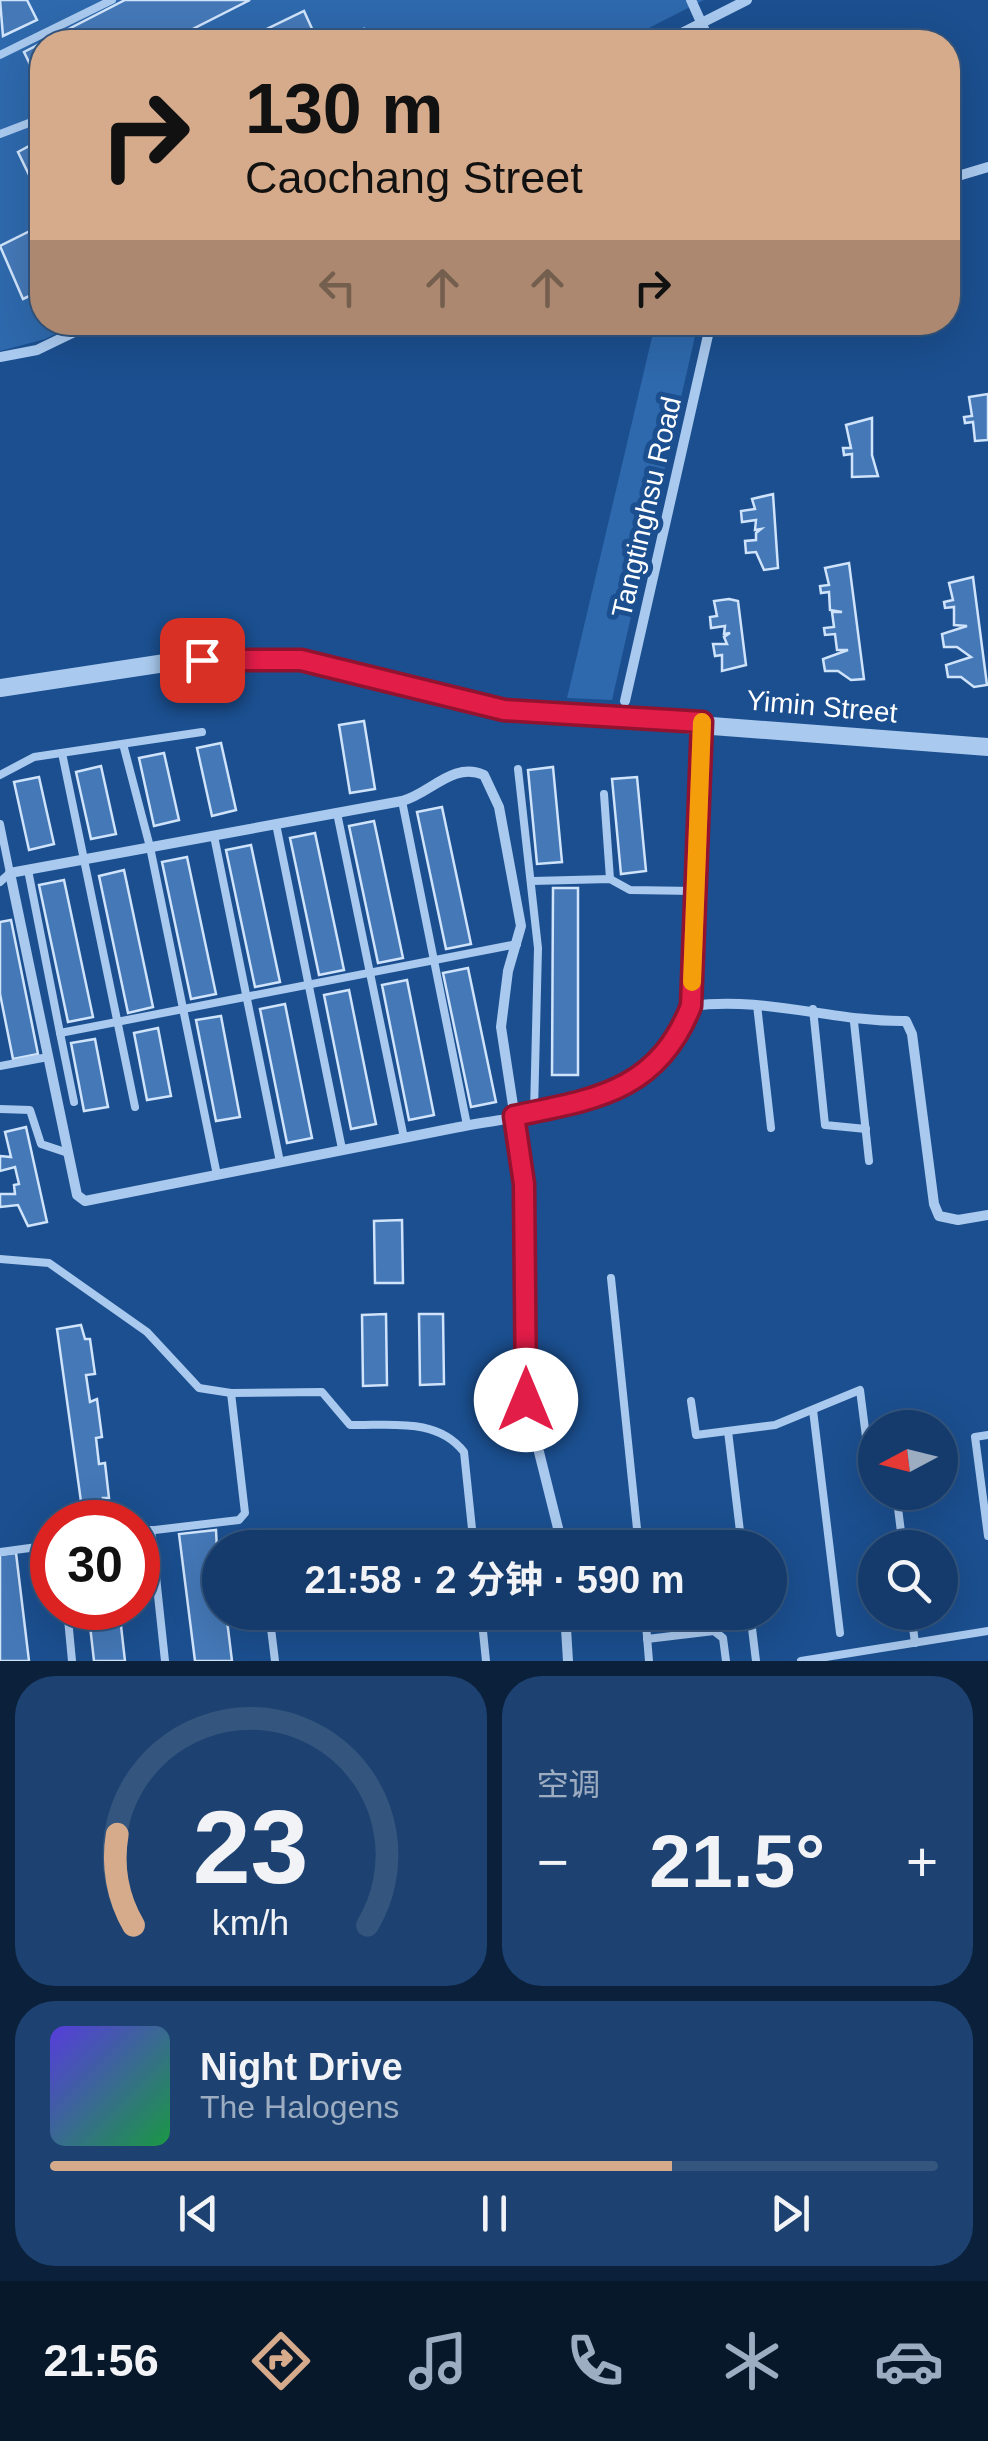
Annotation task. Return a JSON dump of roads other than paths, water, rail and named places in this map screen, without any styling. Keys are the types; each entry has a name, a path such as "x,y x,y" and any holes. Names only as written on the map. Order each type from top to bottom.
{"street":[{"path":"691,0 705,30"},
{"path":"689,30 746,0"},
{"path":"960,175 988,167"},
{"path":"0,357 37,350 68,335"},
{"name":"Tangtinghsu Road","path":"625,701 708,335"},
{"name":"Yimin Street","path":"0,688 166,663 239,657 301,660 504,710 702,722 988,747"},
{"path":"558,1530 527,1415 524,1184 514,1116 501,1026 508,971 521,926 499,807 484,775 459,772 421,796 402,801 10,873 77,1195 85,1201 217,1174 404,1138 467,1125 514,1116 534,1112 599,1098 629,1084 678,1038 691,1006 702,722"},
{"path":"691,1006 813,1008 854,1022 906,1022 912,1034 934,1204 940,1216 958,1220 988,1215"},
{"path":"565,1630 568,1661"}],"lane":[{"path":"51,30 112,0"},
{"path":"4,53 30,40"},
{"path":"0,134 30,123"},
{"path":"0,775 34,757 202,732"},
{"path":"122,744 150,848 217,1174"},
{"path":"62,753 135,1107"},
{"path":"518,770 538,948 534,1112"},
{"path":"604,794 610,879"},
{"path":"402,801 467,1125"},
{"path":"337,813 404,1138"},
{"path":"0,824 10,873 0,882"},
{"path":"276,824 342,1150"},
{"path":"214,836 280,1162"},
{"path":"28,870 74,1102"},
{"path":"532,882 610,879 630,890 695,891"},
{"path":"60,1033 517,944"},
{"path":"757,1005 771,1128"},
{"path":"813,1008 825,1125 866,1129"},
{"path":"854,1022 868,1162"},
{"path":"0,1066 48,1057"},
{"path":"0,1108 30,1110 41,1144 68,1152"},
{"path":"0,1259 49,1263 148,1332 199,1388 230,1393 322,1392 350,1425 434,1428 464,1452 472,1530"},
{"path":"611,1278 637,1530"},
{"path":"691,1400 696,1435 775,1425 860,1390 863,1410"},
{"path":"160,1529 239,1520 245,1512 230,1393"},
{"path":"813,1410 840,1633"},
{"path":"728,1431 740,1530"},
{"path":"988,1434 975,1436 988,1536"},
{"path":"0,1552 30,1548"},
{"path":"160,1611 165,1661"},
{"path":"68,1630 72,1661"},
{"path":"271,1630 275,1661"},
{"path":"483,1630 486,1661"},
{"path":"646,1630 649,1661"},
{"path":"752,1630 756,1661"},
{"path":"913,1630 914,1643"},
{"path":"647,1639 714,1631 723,1638 726,1661"},
{"path":"801,1661 860,1657 988,1631"}]}
